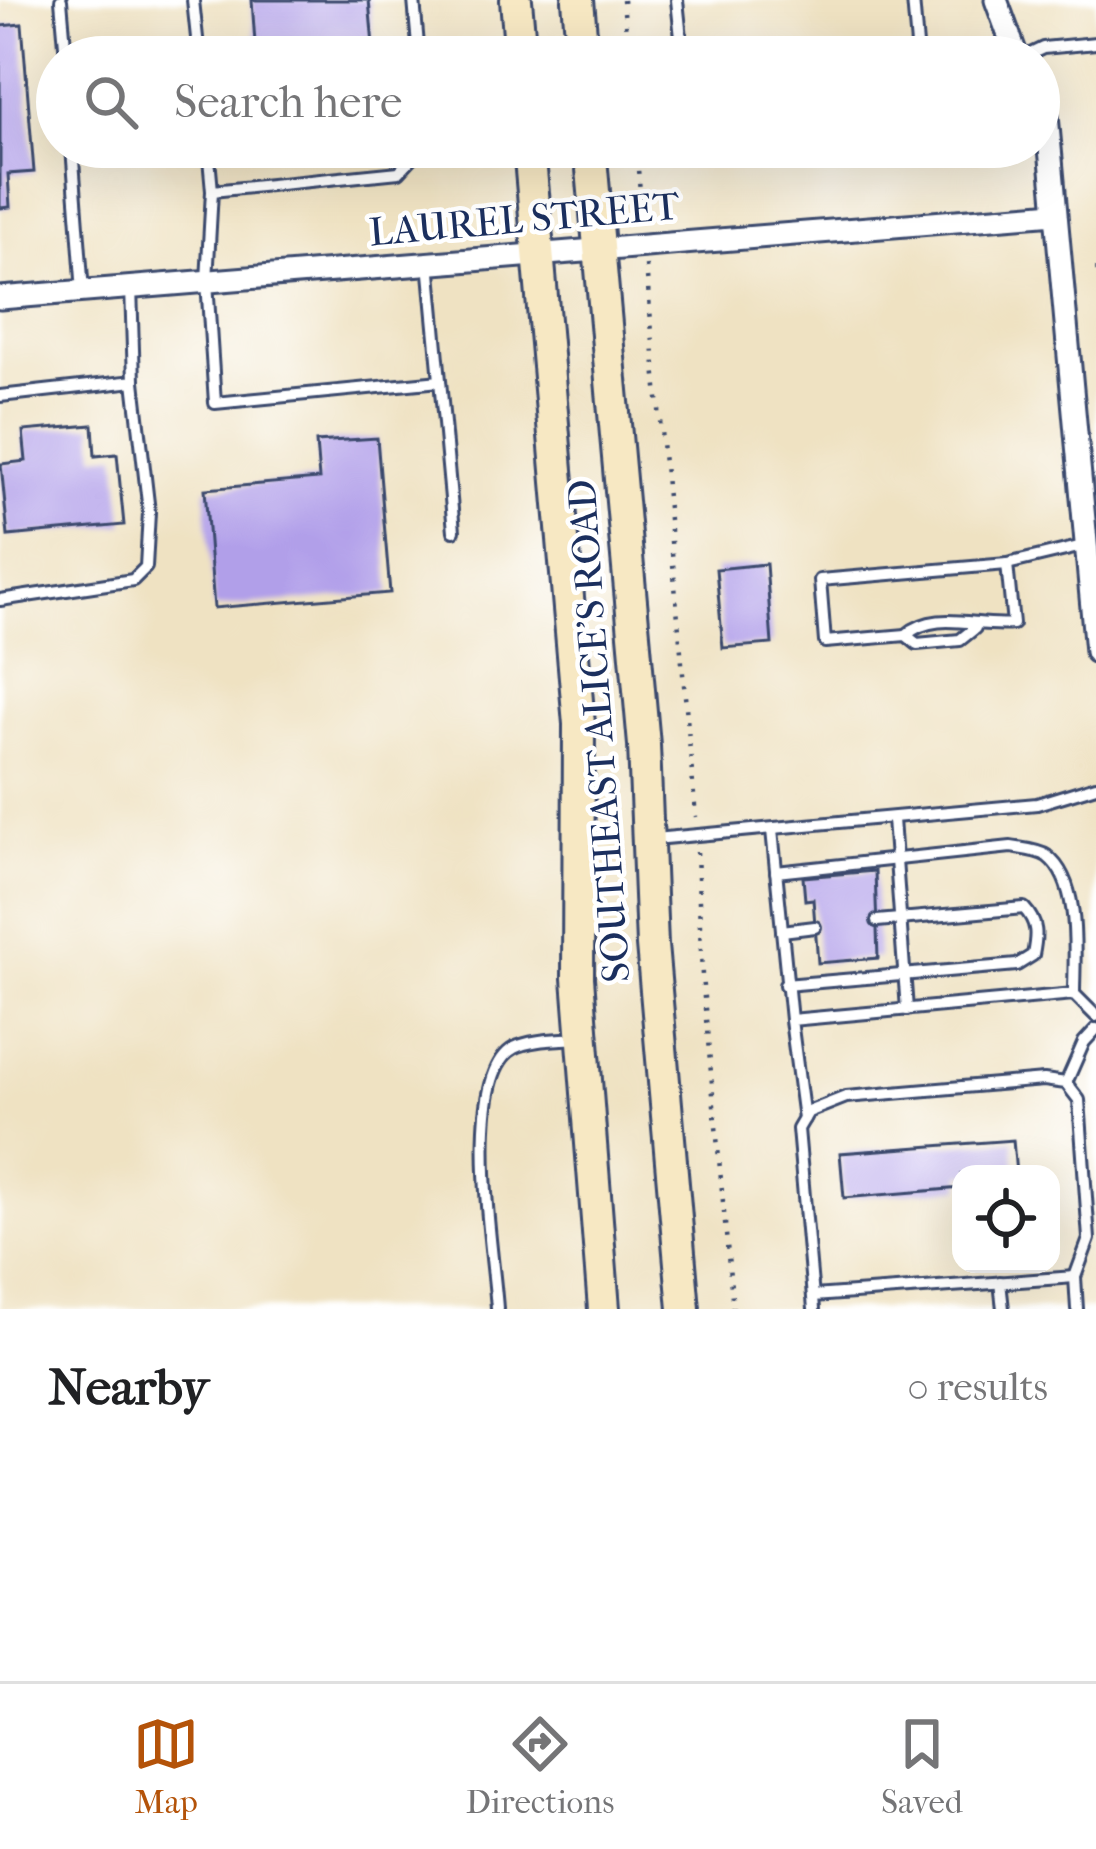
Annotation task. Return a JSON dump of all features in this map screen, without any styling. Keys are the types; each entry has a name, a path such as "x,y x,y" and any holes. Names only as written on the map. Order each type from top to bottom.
{"main road":[{"path":"516,0 519,36"},
{"path":"578,0 581,36"},
{"name":"SOUTHEAST ALICE'S ROAD","path":"531,168 578,724 581,1038 604,1309"},
{"name":"SOUTHEAST ALICE'S ROAD","path":"592,168 684,1309"}],"street":[{"path":"996,0 1011,36"},
{"path":"1051,168 1090,545 1096,652"},
{"name":"LAUREL STREET","path":"0,298 1055,213"}],"lane":[{"path":"62,0 65,36"},
{"path":"193,0 197,36"},
{"path":"414,0 417,36"},
{"path":"677,0 680,36"},
{"path":"913,0 916,36"},
{"path":"1060,46 1096,43"},
{"path":"74,168 83,292"},
{"path":"210,168 207,281 215,403 440,381"},
{"path":"212,191 403,168"},
{"path":"429,262 454,531"},
{"path":"0,600 133,580 146,567 149,512 134,381 131,287"},
{"path":"0,396 134,381"},
{"path":"975,628 960,620 920,623 906,635 825,642 820,580 1007,564 1090,545"},
{"path":"906,635 917,644 960,640 975,628 1012,624 1007,564"},
{"path":"648,839 1037,804 1096,786"},
{"path":"893,819 907,1010"},
{"path":"772,830 785,985 804,1119"},
{"path":"776,872 1011,847 1045,854 1061,872 1067,895 1074,994 1096,1016"},
{"path":"785,985 1017,964 1034,955 1037,937 1034,919 1024,908 877,921"},
{"path":"782,931 815,927"},
{"path":"791,1020 1074,994"},
{"path":"1066,1083 1084,1042 1096,1029"},
{"path":"497,1309 484,1135 488,1088 495,1066 512,1049 581,1038"},
{"path":"1075,1277 814,1302 798,1129 824,1101 845,1097 1044,1080 1066,1083 1079,1100 1090,1147 1089,1239 1075,1277 1077,1309"},
{"path":"1000,1282 1003,1309"}],"path":[{"path":"623,0 626,36"},
{"path":"638,168 640,201"},
{"path":"648,283 733,1309"}],"building":[{"path":"252,0 369,0 372,36 255,36"},
{"path":"22,24 34,172 8,174 10,207 0,208 0,26"},
{"path":"93,425 95,456 117,454 124,525 8,536 1,464 26,461 23,431"},
{"path":"377,438 390,593 214,608 205,489 319,479 316,442"},
{"path":"766,564 772,644 723,648 716,569"},
{"path":"875,871 878,958 818,963 813,899 805,900 803,877"},
{"path":"1013,1140 1015,1165 952,1165 952,1189 844,1198 840,1153"}]}
